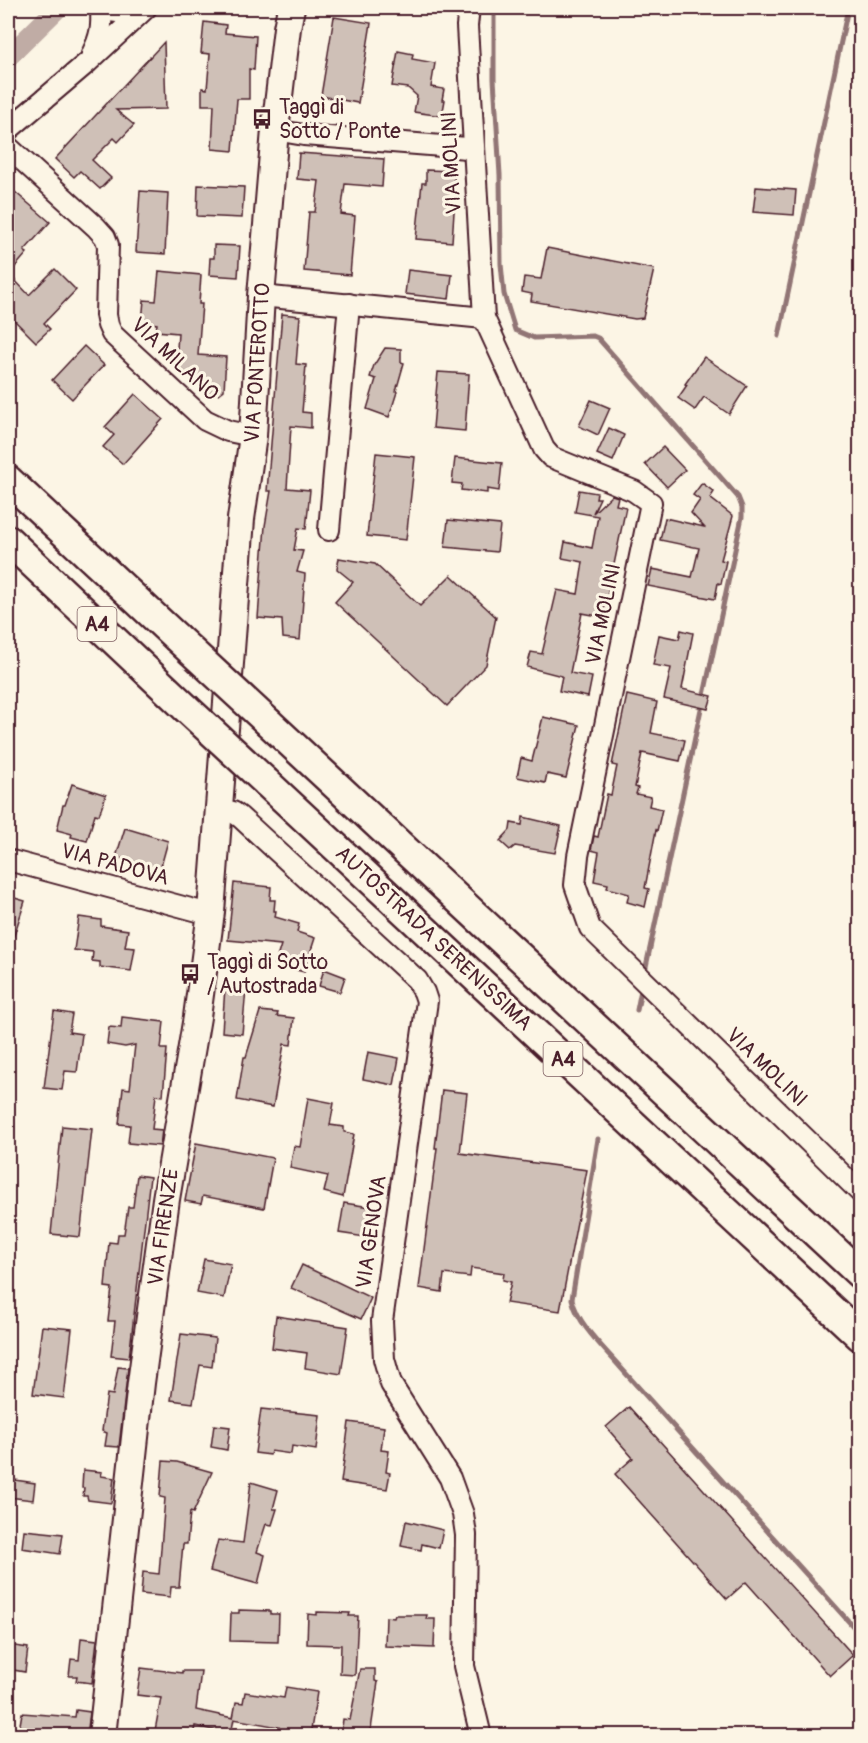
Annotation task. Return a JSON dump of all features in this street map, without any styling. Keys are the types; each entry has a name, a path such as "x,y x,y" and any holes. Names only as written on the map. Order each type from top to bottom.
{"highway":[{"name":"A4","path":"8,480 861,1274"},
{"name":"AUTOSTRADA SERENISSIMA","path":"8,540 861,1336"}],"main road":[{"path":"110,8 126,10 134,8"},
{"name":"VIA PONTEROTTO","path":"226,718 241,519 253,436 261,296 275,130 286,28 291,8"},
{"name":"VIA FIRENZE","path":"102,1736 141,1383 166,1199 197,1017 211,912 226,718"}],"street":[{"path":"88,62 102,27 101,8"},
{"path":"8,130 88,62 146,8"},
{"name":"VIA MOLINI","path":"469,8 467,26 484,318 544,449 551,457 634,491 651,503 578,856 575,885 590,928 861,1191"},
{"path":"275,130 304,135 474,147"},
{"name":"VIA MILANO","path":"8,147 105,237 108,245 106,315 112,334 205,420 228,431 253,436"},
{"path":"261,296 484,318"},
{"path":"329,530 349,304"},
{"name":"VIA GENOVA","path":"219,810 233,812 417,980 427,1001 382,1321 384,1359 392,1384 450,1478 463,1514 466,1535 464,1666 481,1736"},
{"name":"VIA PADOVA","path":"8,860 198,911 211,912"}],"building":[{"path":"334,17 371,23 358,103 321,96"},
{"path":"204,22 226,25 225,33 256,36 254,70 249,69 249,99 237,99 233,151 212,149 214,105 202,105 202,88 207,89 210,54 201,53"},
{"path":"164,42 166,109 116,110 134,125 118,142 114,138 92,160 111,178 100,189 80,171 74,177 55,159"},
{"path":"398,51 413,54 412,59 435,63 431,87 444,89 442,100 445,100 442,116 414,112 417,96 408,88 392,86"},
{"path":"299,153 384,159 382,187 345,184 341,214 355,216 350,275 304,271 309,212 315,212 319,181 297,179"},
{"path":"426,170 454,171 452,242 416,239 422,183 426,183"},
{"path":"198,185 244,187 242,218 197,216"},
{"path":"8,186 50,222 24,251 27,253 9,274 29,295 55,269 76,290 44,323 50,329 36,342 8,314"},
{"path":"756,187 796,190 794,215 753,212"},
{"path":"140,191 168,193 165,254 136,252"},
{"path":"214,245 240,246 238,277 209,275 210,258 214,258"},
{"path":"547,248 654,269 643,318 635,319 531,301 532,294 522,292 524,277 541,279"},
{"path":"408,270 452,275 449,299 405,294"},
{"path":"159,271 201,275 199,304 202,304 198,355 226,357 224,390 219,394 208,393 176,365 178,333 156,331 157,324 142,322 144,300 156,301"},
{"path":"282,314 300,316 296,364 306,365 302,412 311,413 311,428 291,426 287,488 310,490 306,529 298,528 294,550 303,551 297,572 305,574 300,640 283,638 282,620 258,618 265,526 271,491 267,491"},
{"path":"84,346 104,365 72,399 52,380"},
{"path":"385,348 401,349 401,362 404,363 389,417 367,409 376,379 370,377 374,365"},
{"path":"704,357 747,386 729,414 704,397 695,410 678,398"},
{"path":"438,372 469,374 465,431 433,428"},
{"path":"135,394 163,419 123,464 103,447 114,435 105,427"},
{"path":"591,400 610,408 598,435 579,426"},
{"path":"609,428 624,435 613,461 597,454"},
{"path":"663,447 685,470 667,487 645,464"},
{"path":"376,453 415,457 406,540 367,536"},
{"path":"455,458 502,463 499,491 487,489 487,493 461,490 462,484 452,483"},
{"path":"702,483 714,492 710,498 733,516 721,560 726,561 715,599 648,586 652,569 692,577 699,548 660,540 665,518 704,527 691,513 700,500 693,495"},
{"path":"579,490 597,493 596,498 600,498 593,513 612,495 618,497 616,505 626,507 603,617 582,613 570,673 592,677 588,697 559,691 562,676 527,667 531,652 542,654 557,590 578,594 583,562 562,558 565,542 592,548 598,516 575,512"},
{"path":"448,520 500,525 497,552 445,547"},
{"path":"339,558 375,564 420,606 451,575 496,617 486,665 447,706 335,602 353,582 337,569"},
{"path":"681,630 693,633 682,689 712,696 708,709 664,699 671,668 653,665 659,635 679,639"},
{"path":"627,695 657,702 651,733 685,740 680,761 642,753 635,787 638,788 636,794 651,797 649,806 662,809 645,888 649,889 645,907 627,902 629,894 607,888 608,884 594,881 599,852 591,850 594,836 598,837 607,794 611,795 617,766 612,765"},
{"path":"543,717 579,725 566,778 547,774 545,783 517,777 521,758 532,761"},
{"path":"72,784 106,795 99,815 95,814 87,841 57,830 63,805 65,805"},
{"path":"523,817 561,826 555,853 515,846 510,850 500,841 510,830 511,823 522,825"},
{"path":"125,828 168,841 160,870 116,857"},
{"path":"234,883 271,887 270,900 275,900 275,917 299,924 297,932 315,938 304,972 275,964 281,945 228,940"},
{"path":"8,896 25,901 11,945 8,944"},
{"path":"79,917 101,920 101,926 128,930 125,947 135,948 131,971 100,967 100,962 92,961 93,952 74,950"},
{"path":"324,969 345,977 340,992 319,986"},
{"path":"225,987 246,989 242,1034 222,1032"},
{"path":"54,1011 72,1014 69,1032 82,1034 77,1072 65,1071 62,1090 44,1088"},
{"path":"260,1011 294,1018 291,1045 284,1044 273,1107 237,1100 244,1057 246,1057"},
{"path":"122,1017 164,1022 161,1049 167,1049 163,1096 156,1095 152,1129 162,1130 160,1146 128,1143 130,1125 119,1124 123,1088 130,1089 135,1045 125,1047 107,1044 109,1027 121,1028"},
{"path":"368,1052 399,1058 394,1085 363,1079"},
{"path":"442,1090 467,1093 460,1153 587,1170 560,1311 506,1303 511,1282 503,1280 504,1273 471,1268 470,1277 444,1274 442,1292 419,1288"},
{"path":"308,1098 334,1103 330,1125 344,1127 344,1132 354,1134 343,1197 324,1192 328,1176 290,1168 294,1146 300,1147"},
{"path":"62,1126 92,1129 80,1237 51,1234"},
{"path":"196,1143 273,1158 264,1208 203,1196 201,1204 185,1201"},
{"path":"137,1175 150,1177 129,1358 111,1356 115,1321 108,1321 112,1288 105,1287 109,1242 117,1243 118,1234 124,1234 128,1207 133,1207"},
{"path":"344,1203 370,1207 365,1237 339,1233"},
{"path":"204,1259 231,1264 224,1298 197,1293"},
{"path":"302,1265 371,1298 361,1319 291,1288"},
{"path":"276,1316 348,1327 341,1374 305,1368 307,1353 272,1348"},
{"path":"42,1326 72,1329 64,1398 33,1394"},
{"path":"181,1334 215,1338 212,1367 200,1365 193,1403 171,1400"},
{"path":"118,1367 128,1368 119,1447 105,1446 107,1433 102,1431 107,1394 113,1395"},
{"path":"629,1407 853,1655 830,1676 746,1582 727,1599 615,1474 633,1458 606,1427"},
{"path":"261,1409 320,1415 316,1450 292,1446 291,1454 271,1451 270,1455 255,1453"},
{"path":"349,1422 384,1427 381,1450 389,1451 386,1472 390,1473 387,1489 341,1482"},
{"path":"214,1425 230,1427 227,1450 211,1447"},
{"path":"163,1461 177,1462 212,1472 193,1513 190,1512 187,1544 183,1544 179,1587 171,1587 170,1597 141,1594 143,1572 159,1574 165,1498 160,1497"},
{"path":"83,1470 102,1472 101,1476 114,1478 111,1503 88,1500 87,1496 83,1496"},
{"path":"8,1479 35,1483 33,1500 8,1497"},
{"path":"251,1482 278,1490 273,1509 277,1509 272,1525 266,1524 257,1552 265,1555 258,1584 210,1571 218,1540 243,1543"},
{"path":"406,1521 443,1530 439,1548 422,1544 421,1550 401,1546"},
{"path":"24,1530 63,1534 60,1554 22,1548"},
{"path":"239,1610 271,1611 271,1614 279,1614 278,1642 230,1641 231,1613 239,1613"},
{"path":"317,1612 350,1613 349,1616 358,1616 355,1675 340,1674 341,1645 307,1644 308,1614 317,1615"},
{"path":"395,1615 427,1615 426,1619 435,1619 434,1648 385,1646 386,1617 394,1618"},
{"path":"81,1638 97,1640 92,1683 76,1681 77,1676 69,1676 71,1659 79,1660"},
{"path":"8,1645 28,1648 25,1672 8,1669"},
{"path":"141,1668 182,1673 182,1671 201,1671 196,1710 233,1718 236,1702 243,1703 245,1692 284,1698 286,1687 317,1692 310,1736 278,1734 279,1727 234,1719 231,1734 195,1726 193,1736 154,1736 161,1698 137,1695"},
{"path":"360,1669 375,1669 375,1681 378,1682 370,1736 341,1736 343,1719 350,1720"},
{"path":"76,1710 90,1712 87,1736 18,1736 22,1713 75,1717"}],"waterway":[{"path":"8,57 58,8"},
{"path":"494,8 494,79 500,175 501,264 504,294 515,330 534,338 593,336 598,338 738,497 742,507 742,517 644,976"},
{"path":"779,336 848,8"},
{"path":"637,1010 642,985"},
{"path":"598,1139 572,1299 575,1309 585,1327 599,1344 860,1634"}],"place":[{"name":"Taggì di Sotto / Ponte","path":"262,119"},
{"name":"Taggì di Sotto / Autostrada","path":"190,974"}]}
